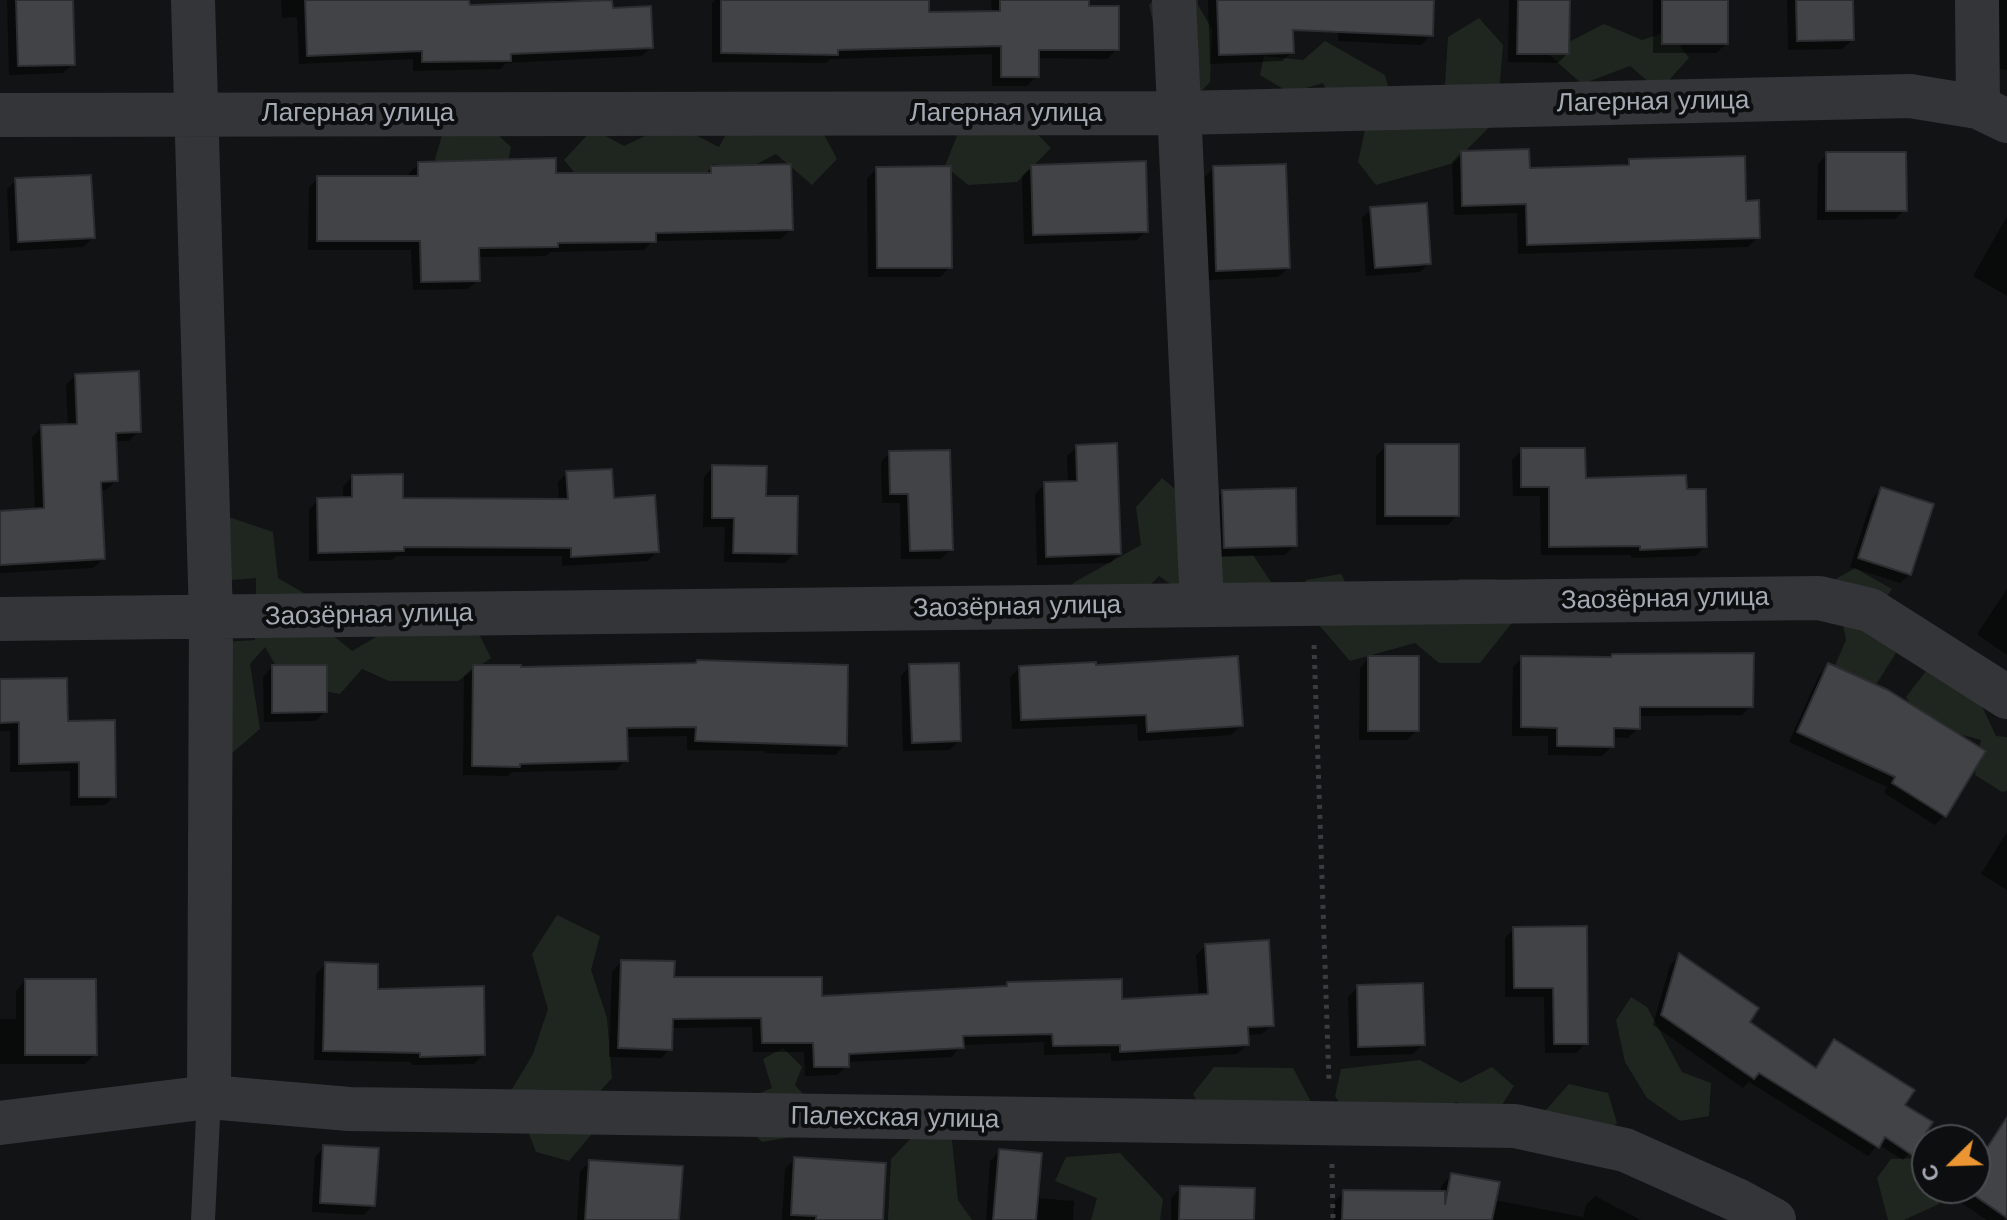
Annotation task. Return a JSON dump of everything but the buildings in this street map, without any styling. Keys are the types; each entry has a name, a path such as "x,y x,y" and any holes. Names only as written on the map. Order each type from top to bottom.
{"street":[{"path":"193,0 211,617 209,1097"},
{"path":"1174,0 1202,605"},
{"path":"1977,0 1992,114"},
{"name":"Лагерная улица","path":"0,115 1180,113 1910,96 1992,114"},
{"name":"Заозёрная улица","path":"0,619 1819,598 1870,610 2007,697"},
{"name":"Палехская улица","path":"0,1123 209,1097 349,1109 1515,1126 1625,1150 1774,1220"}],"lane":[{"path":"203,1220 209,1097"}],"path":[{"path":"1313,604 1333,1220"}],"shaded area":[{"path":"1153,0 1198,0 1212,29 1210,82 1193,100 1164,72 1149,5"},
{"path":"1479,18 1503,45 1497,119 1454,163 1376,185 1358,162 1367,120 1339,118 1323,83 1290,93 1260,75 1264,56 1303,60 1325,41 1385,75 1395,112 1443,116 1448,37"},
{"path":"1604,24 1642,40 1669,31 1689,58 1659,91 1630,66 1582,84 1547,53"},
{"path":"743,102 820,127 837,159 812,185 776,154 741,172 713,164 699,185 590,191 564,160 593,129 624,146 672,123 719,147"},
{"path":"1018,115 1051,148 1017,182 968,185 945,166 960,128"},
{"path":"446,122 485,123 511,147 503,186 460,195 435,159"},
{"path":"1162,478 1189,501 1195,557 1253,555 1271,582 1246,603 1186,595 1159,576 1112,624 1067,625 1073,583 1141,545 1136,507"},
{"path":"226,516 273,532 278,578 316,600 330,633 352,651 388,630 477,630 491,658 458,681 389,681 362,669 340,694 287,685 265,647 250,664 260,729 231,754 208,643 255,640 256,578 221,581"},
{"path":"1855,568 1892,589 1866,628 1896,653 1877,683 1830,677 1846,640 1834,580"},
{"path":"1341,574 1362,613 1411,619 1459,579 1496,579 1515,619 1480,663 1439,663 1415,643 1350,661 1318,624 1291,618 1306,580"},
{"path":"1930,666 1969,679 1996,736 2007,737 2007,791 2002,792 1975,775 1981,740 1924,725 1906,697"},
{"path":"557,915 600,936 591,970 607,1018 612,1078 588,1104 596,1129 569,1161 536,1152 512,1089 533,1054 548,1009 532,954"},
{"path":"1631,997 1647,1007 1682,1072 1711,1083 1709,1116 1680,1121 1647,1098 1625,1062 1616,1020"},
{"path":"783,1048 802,1067 795,1085 809,1101 798,1136 762,1142 744,1124 750,1097 772,1088 763,1059"},
{"path":"1420,1060 1461,1083 1492,1067 1514,1086 1495,1116 1456,1102 1429,1118 1348,1117 1335,1096 1341,1069"},
{"path":"1214,1067 1293,1068 1310,1100 1296,1118 1207,1118 1193,1094"},
{"path":"1569,1084 1608,1093 1617,1123 1600,1138 1544,1112"},
{"path":"917,1132 952,1140 958,1200 972,1220 888,1220 891,1159"},
{"path":"1120,1153 1163,1199 1160,1220 1091,1220 1097,1198 1055,1181 1066,1157"},
{"path":"1911,1158 1911,1204 1939,1204 1904,1220 1888,1220 1877,1178 1891,1159"}]}
